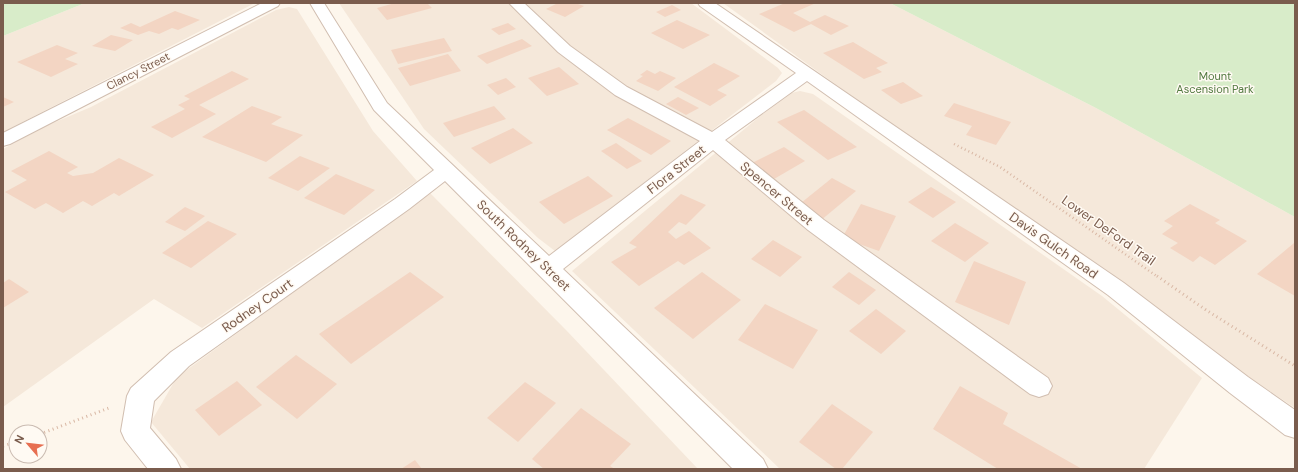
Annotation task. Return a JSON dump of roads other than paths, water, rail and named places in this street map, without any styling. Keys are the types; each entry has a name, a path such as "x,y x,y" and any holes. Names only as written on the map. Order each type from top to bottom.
{"street":[{"name":"Clancy Street","path":"3,140 273,3"},
{"name":"South Rodney Street","path":"317,3 380,106 753,469"},
{"name":"Spencer Street","path":"516,3 564,49 621,91 713,140 816,225 1039,386"},
{"name":"Davis Gulch Road","path":"704,3 807,72 1116,289 1239,385 1295,426"},
{"name":"Flora Street","path":"548,269 713,140 807,72"},
{"name":"Rodney Court","path":"166,469 135,431 141,396 180,359 402,204 447,170"}],"park label":[{"name":"Mount Ascension Park","path":"1215,82"}]}
